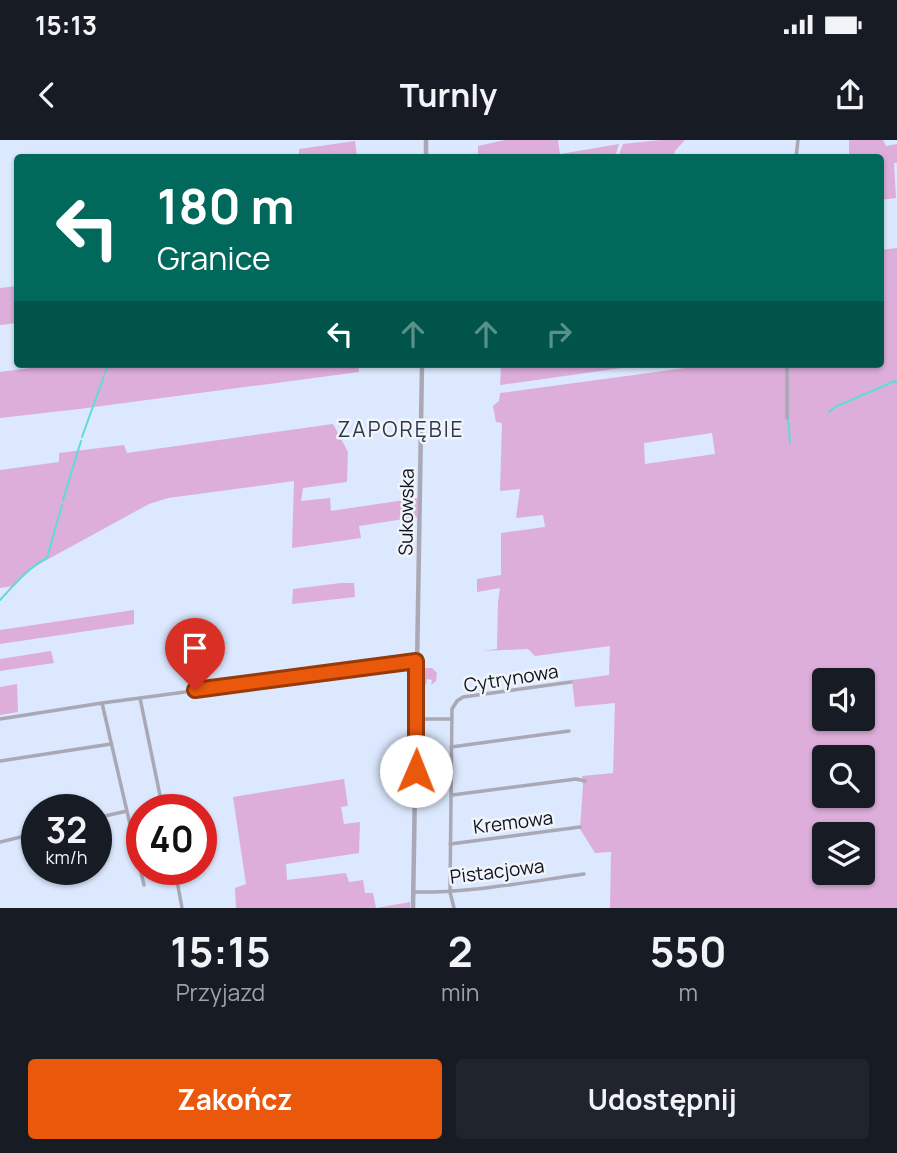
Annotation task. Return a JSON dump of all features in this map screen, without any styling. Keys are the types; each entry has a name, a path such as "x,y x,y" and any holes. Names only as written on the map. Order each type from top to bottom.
{"street":[{"name":"Sukowska","path":"413,908 422,368"},
{"path":"787,368 787,418"},
{"path":"0,719 156,695 416,661"},
{"name":"Cytrynowa","path":"451,719 452,709 463,697 571,682"},
{"path":"140,698 160,794"},
{"path":"102,703 126,807"},
{"path":"417,719 451,719 450,892 454,908"},
{"path":"452,747 569,731"},
{"path":"0,761 111,744"},
{"path":"451,795 576,779 585,781"},
{"name":"Kremowa","path":"450,844 580,827"},
{"path":"0,842 21,837"},
{"name":"Pistacjowa","path":"413,892 450,892 584,874"},
{"path":"178,885 183,908"}],"shaded area":[{"path":"505,140 558,140 560,154 478,154 478,146"},
{"path":"685,140 674,154 619,154 623,144"},
{"path":"849,140 883,140 886,146 897,144 897,163 894,163 896,198 884,200 884,154 849,154"},
{"path":"355,141 357,154 299,154 299,149"},
{"path":"619,144 616,154 560,154"},
{"path":"897,248 897,908 610,908 611,852 595,853 580,829 582,776 613,773 615,703 575,707 572,680 609,675 610,646 535,656 528,649 483,651 497,649 500,588 477,592 477,579 501,575 501,533 545,527 543,515 516,518 520,489 500,491 502,423 496,422 493,406 499,401 500,393 685,368 884,368 884,250","holes":["712,433 715,454 645,464 644,443"]},
{"path":"14,286 14,323 0,325 0,288"},
{"path":"30,368 358,368 359,372 0,418 0,372"},
{"path":"501,368 621,368 500,385"},
{"path":"333,424 348,452 347,482 303,488 301,501 330,498 331,511 418,498 417,517 359,526 361,538 292,548 294,481 168,498 149,504 32,568 14,586 0,588 0,470 59,462 59,453 124,445 127,453"},
{"path":"354,583 355,597 292,604 293,589"},
{"path":"134,610 134,624 0,644 0,630"},
{"path":"51,651 54,663 0,671 0,659"},
{"path":"425,668 432,668 437,673 436,681 431,685 432,680 427,679 426,685 420,679 420,673"},
{"path":"17,684 18,712 0,715 0,687"},
{"path":"344,779 348,806 341,807 344,824 360,822 359,853 286,864 287,880 346,873 349,882 363,880 365,893 373,893 376,908 236,908 235,888 246,884 233,797"},
{"path":"410,902 410,908 376,908"}],"waterway":[{"path":"105,373 107,368"},
{"path":"82,437 104,376"},
{"path":"829,412 895,381 897,383"},
{"path":"788,419 790,443"},
{"path":"63,500 81,441"},
{"path":"0,600 28,571 47,558 62,505"}],"district":[{"name":"ZAPORĘBIE","path":"401,430"}],"route":[{"path":"195,690 416,661 416,771"}]}
